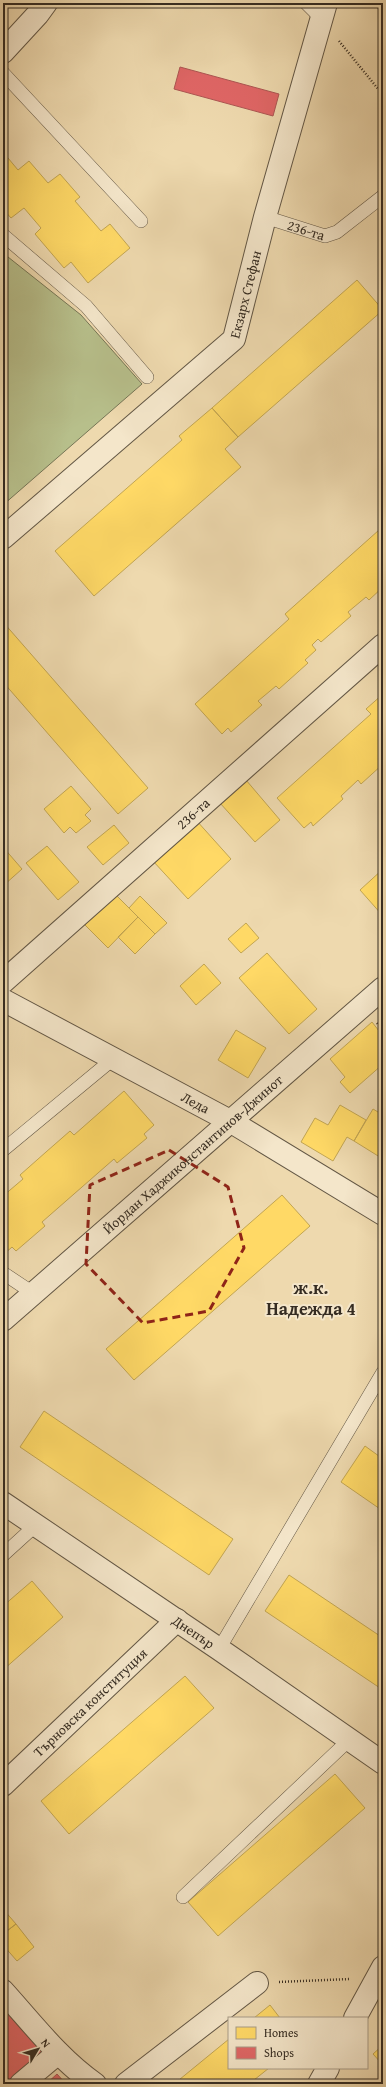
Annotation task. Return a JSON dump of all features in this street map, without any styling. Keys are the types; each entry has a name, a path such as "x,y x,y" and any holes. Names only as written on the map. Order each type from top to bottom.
{"street":[{"path":"3,52 38,14 46,3"},
{"name":"Екзарх Стефан","path":"3,538 234,339 265,217 324,11"},
{"name":"236-та","path":"3,982 383,645"},
{"name":"Йордан Хаджиконстантинов-Джинот","path":"3,1320 383,988"},
{"name":"Леда","path":"3,1000 230,1121 383,1214"},
{"name":"Днепър","path":"3,1503 220,1649 383,1763"},
{"name":"Търновска конституция","path":"3,1785 177,1620"},
{"path":"356,2017 380,1973"},
{"path":"126,2084 257,1983"},
{"path":"3,1991 58,2053 80,2074 95,2084"},
{"path":"21,2084 58,2053"},
{"path":"319,2084 327,2069"}],"lane":[{"path":"306,3 324,11"},
{"path":"3,73 141,221"},
{"name":"236-та","path":"265,217 325,236 337,232 383,196"},
{"path":"3,235 86,306 146,377"},
{"path":"3,1150 113,1059"},
{"path":"3,1273 33,1293"},
{"path":"220,1649 383,1372"},
{"path":"3,1555 36,1525"},
{"path":"183,1897 350,1740"}],"path":[{"path":"324,11 383,95"},
{"path":"257,1983 380,1973"}],"highlighted area":[{"path":"169,1150 228,1187 244,1248 209,1311 143,1323 86,1264 90,1185"}],"green space":[{"path":"3,253 81,315 142,384 3,505"}],"building: Homes":[{"path":"3,152 18,170 29,161 48,183 60,174 80,197 75,201 101,231 110,224 130,248 88,283 71,262 64,268 35,234 41,228 24,208 11,218 3,209"},
{"path":"357,280 383,310 238,437 212,408"},
{"path":"212,408 238,437 225,449 241,467 94,596 55,551 182,440 179,436"},
{"path":"379,530 383,535 383,587 369,600 366,597 348,612 351,616 321,642 318,639 312,645 316,650 305,660 308,663 279,689 276,686 258,701 262,705 231,732 228,728 222,734 195,704 289,619 285,614"},
{"path":"3,622 148,788 118,814 3,682"},
{"path":"383,694 383,764 361,784 358,780 341,796 343,799 313,826 311,822 304,828 277,798 371,714 366,709"},
{"path":"246,780 280,820 255,842 220,803"},
{"path":"71,786 91,809 85,815 91,821 76,833 70,827 64,833 44,809"},
{"path":"196,820 231,859 188,899 153,861"},
{"path":"114,825 129,843 103,865 87,847"},
{"path":"47,846 79,882 58,900 26,863"},
{"path":"3,847 22,869 4,885 3,884"},
{"path":"383,869 383,916 360,890"},
{"path":"115,894 138,917 108,948 85,925"},
{"path":"140,896 167,923 155,934 129,908"},
{"path":"138,917 155,934 135,954 118,937"},
{"path":"246,923 259,938 241,953 228,939"},
{"path":"267,953 317,1009 289,1034 239,978"},
{"path":"204,964 221,983 196,1005 180,986"},
{"path":"372,1022 383,1036 383,1064 350,1093 340,1082 345,1077 330,1059"},
{"path":"236,1030 266,1048 248,1078 218,1060"},
{"path":"124,1091 154,1125 144,1134 147,1138 117,1163 114,1159 42,1222 45,1226 16,1251 12,1247 3,1255 3,1196 23,1179 20,1175 70,1131 74,1135"},
{"path":"340,1105 366,1120 354,1141 347,1137 333,1161 301,1142 315,1118 328,1125"},
{"path":"373,1109 383,1115 383,1159 354,1141"},
{"path":"282,1195 310,1226 134,1380 106,1349"},
{"path":"44,1411 233,1539 209,1575 20,1447"},
{"path":"365,1446 383,1459 383,1511 341,1482"},
{"path":"289,1575 383,1638 383,1690 265,1611"},
{"path":"32,1581 63,1617 3,1670 3,1606"},
{"path":"185,1676 214,1708 69,1834 41,1801"},
{"path":"335,1774 365,1808 218,1936 188,1902"},
{"path":"3,1909 16,1924 3,1934"},
{"path":"16,1924 34,1947 17,1961 3,1945 3,1934"},
{"path":"270,2005 279,2017 255,2017"},
{"path":"228,2040 228,2069 268,2069 249,2084 174,2084"},
{"path":"383,2045 383,2065 373,2054"}],"building: Shops":[{"path":"180,67 279,94 273,116 174,89"},
{"path":"3,2003 47,2054 13,2084 3,2072"},
{"path":"57,2074 66,2084 46,2084"}],"district":[{"name":"ж.к. Надежда 4","path":"311,1297"}]}
